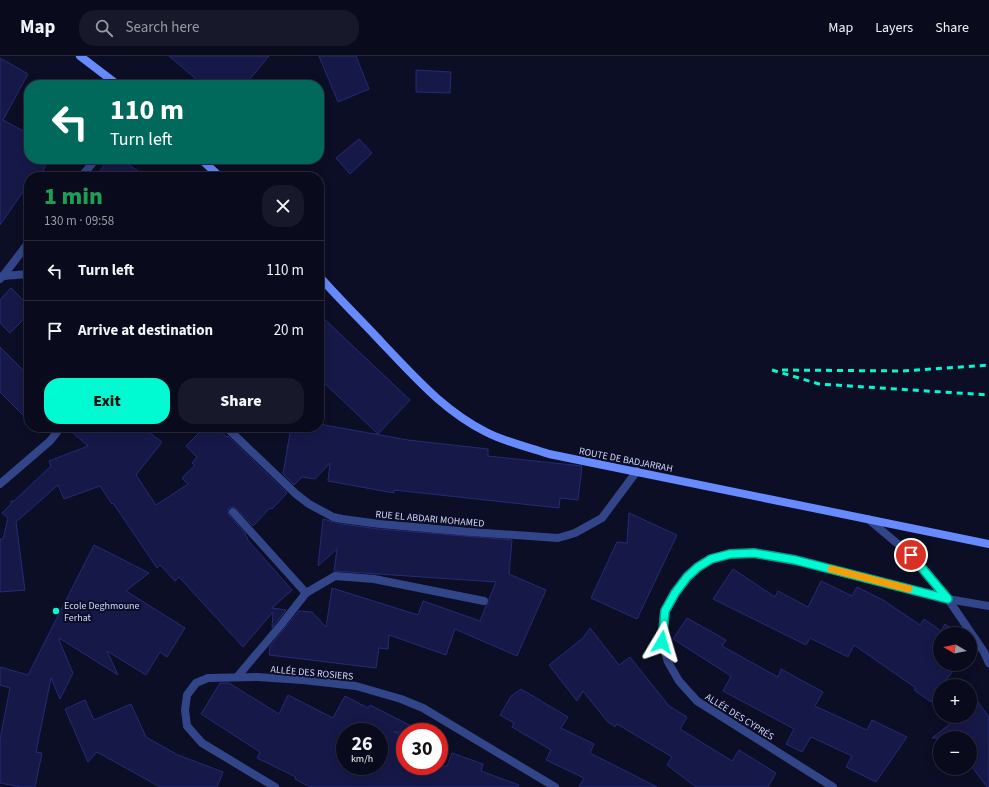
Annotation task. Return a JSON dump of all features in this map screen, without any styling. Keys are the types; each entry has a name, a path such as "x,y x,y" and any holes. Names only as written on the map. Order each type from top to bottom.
{"main road":[{"path":"80,56 111,80"},
{"path":"206,164 215,172"},
{"name":"ROUTE DE BADJARRAH","path":"324,281 426,389 448,408 486,432 549,454 989,544"}],"street":[{"path":"85,172 92,164"},
{"path":"2,277 24,248"},
{"path":"2,277 24,275"},
{"path":"0,484 50,440 56,432"},
{"name":"RUE EL ABDARI MOHAMED","path":"231,432 296,494 309,504 333,517 380,524 558,538 575,533 602,518 637,471"},
{"path":"233,512 306,593"},
{"path":"868,519 911,555 948,599 984,652 989,663"},
{"name":"ALLÉE DES CYPRÉS","path":"833,787 697,701 679,681 668,662 662,642 665,611 675,593 687,577 698,567 711,559 730,554 754,553 795,560 948,599 989,606"},
{"path":"237,677 306,593 335,576 374,579 484,601"},
{"name":"ALLÉE DES ROSIERS","path":"275,787 202,743 187,726 185,710 187,695 196,683 208,678 237,677 303,680 356,686 401,699 423,708 555,787"}],"building":[{"path":"169,56 269,56 249,80 197,80"},
{"path":"319,56 356,56 369,89 338,102"},
{"path":"0,58 28,74 3,120 24,131 24,164 46,164 42,172 24,172 24,190 0,225"},
{"path":"416,70 451,72 450,93 416,92"},
{"path":"359,139 372,153 350,174 336,158"},
{"path":"105,164 128,164 140,172 99,172"},
{"path":"11,288 24,301 24,319 10,333 0,323 0,300"},
{"path":"324,319 410,400 378,434 324,383"},
{"path":"0,347 24,371 24,416 0,392"},
{"path":"324,425 408,440 488,449 488,456 582,466 578,500 560,498 559,508 394,490 394,493 328,481 330,463 315,479 302,477 294,485 283,474 290,432 324,432"},
{"path":"72,432 149,432 162,442 136,475 156,505 188,484 182,478 195,465 192,463 197,457 186,446 200,432 222,432 287,493 253,526 235,507 229,508 228,511 229,515 246,534 247,539 292,590 272,608 286,610 272,628 273,612 243,647 179,577 175,581 160,565 157,568 100,486 64,499 58,485 16,522 25,590 0,592 0,539 3,539 8,518 2,513 11,504 11,501 14,501 51,466 49,461 88,446"},
{"path":"629,513 677,535 637,619 591,598 617,542 627,543"},
{"path":"323,519 341,524 379,529 512,540 509,574 546,590 517,656 455,629 446,655 389,635 388,649 379,648 376,668 269,655 270,646 299,611 312,612 326,627 332,588 418,615 423,601 480,621 489,602 496,582 334,571 337,549 318,566"},
{"path":"94,545 149,573 126,591 185,628 167,657 160,652 146,675 107,651 118,675 59,638 73,673 60,699 51,678 36,752 42,753 35,787 21,787 0,783 0,739 10,688 0,685 0,667 28,675"},
{"path":"733,569 775,597 778,591 808,607 821,581 852,596 857,587 883,600 920,625 924,619 935,627 933,627 933,671 953,671 947,679 933,679 933,699 931,702 914,690 916,688 854,645 848,657 810,638 806,645 713,599"},
{"path":"687,618 726,640 722,646 778,677 781,669 823,692 815,706 867,730 872,720 907,737 876,782 846,767 852,756 811,737 802,752 786,744 794,729 723,691 731,676 673,639"},
{"path":"590,628 619,665 630,657 669,706 687,717 680,729 732,761 739,750 776,773 768,787 696,787 667,765 672,757 617,724 615,727 607,721 583,691 577,701 549,665 583,638"},
{"path":"220,683 229,683 279,714 288,695 333,718 345,696 368,708 370,705 405,723 396,723 396,732 394,732 396,733 396,775 448,775 448,763 452,753 483,764 481,771 519,785 518,787 310,787 295,779 296,777 257,758 260,752 201,714"},
{"path":"521,689 568,717 561,728 594,744 590,753 657,787 579,787 584,778 546,760 551,750 512,727 514,723 500,715 511,696"},
{"path":"85,700 94,720 131,704 146,737 178,755 223,772 217,787 160,787 97,752 88,762 65,709"},
{"path":"978,702 989,717 989,787 987,787 977,773 977,731 941,731 951,723 977,723"}],"railway":[{"path":"782,370 903,371 989,365"},
{"path":"772,370 819,384 989,395"}],"slow traffic":[{"path":"831,569 909,589"}],"place":[{"name":"Ecole Deghmoune Ferhat","path":"56,611"}],"route":[{"path":"662,642 665,611 675,593 687,577 698,567 711,559 730,554 754,553 795,560 948,599 911,555"}]}
